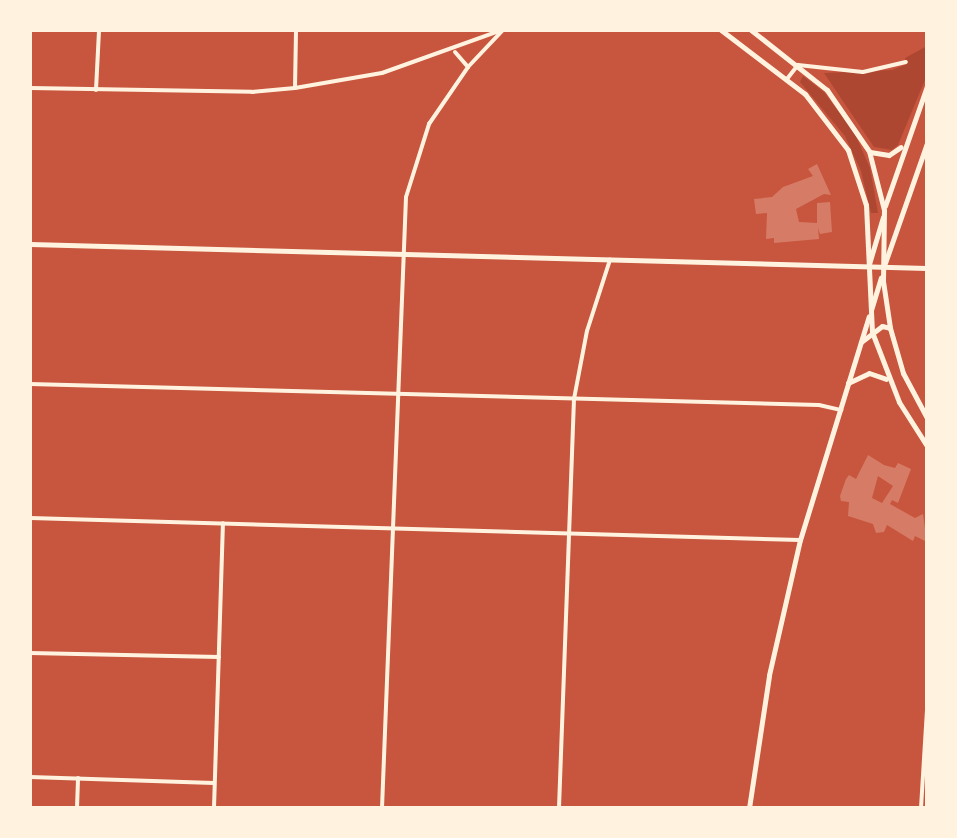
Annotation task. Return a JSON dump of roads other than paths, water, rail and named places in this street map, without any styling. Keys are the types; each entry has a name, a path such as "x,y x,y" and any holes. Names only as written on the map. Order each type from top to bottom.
{"main road":[{"path":"720,30 787,79 825,114 853,161 866,205 872,332 890,382 927,446"},
{"path":"751,30 798,65 841,106 869,152 884,210 883,267 890,328 903,372 926,417 911,424"},
{"path":"868,266 904,145 927,86"},
{"path":"749,808 768,676 800,540 883,267 927,143"},
{"path":"869,152 889,155 904,145"},
{"path":"30,244 927,268"},
{"path":"861,342 882,326 890,328"},
{"path":"848,383 871,372 890,382"}],"street":[{"path":"96,90 99,30"},
{"path":"295,88 296,30"},
{"path":"30,88 295,88 382,73 503,30"},
{"path":"382,808 400,254 406,196 430,124 468,67 503,30"},
{"path":"453,50 468,67"},
{"path":"787,79 798,65 863,72 906,62"},
{"path":"559,808 574,400 587,330 610,260"},
{"path":"30,384 819,405 840,410"},
{"path":"30,518 800,540"},
{"path":"214,808 224,522"},
{"path":"30,653 219,657"},
{"path":"921,808 927,709"},
{"path":"30,777 214,782"},
{"path":"77,808 78,778"}]}
